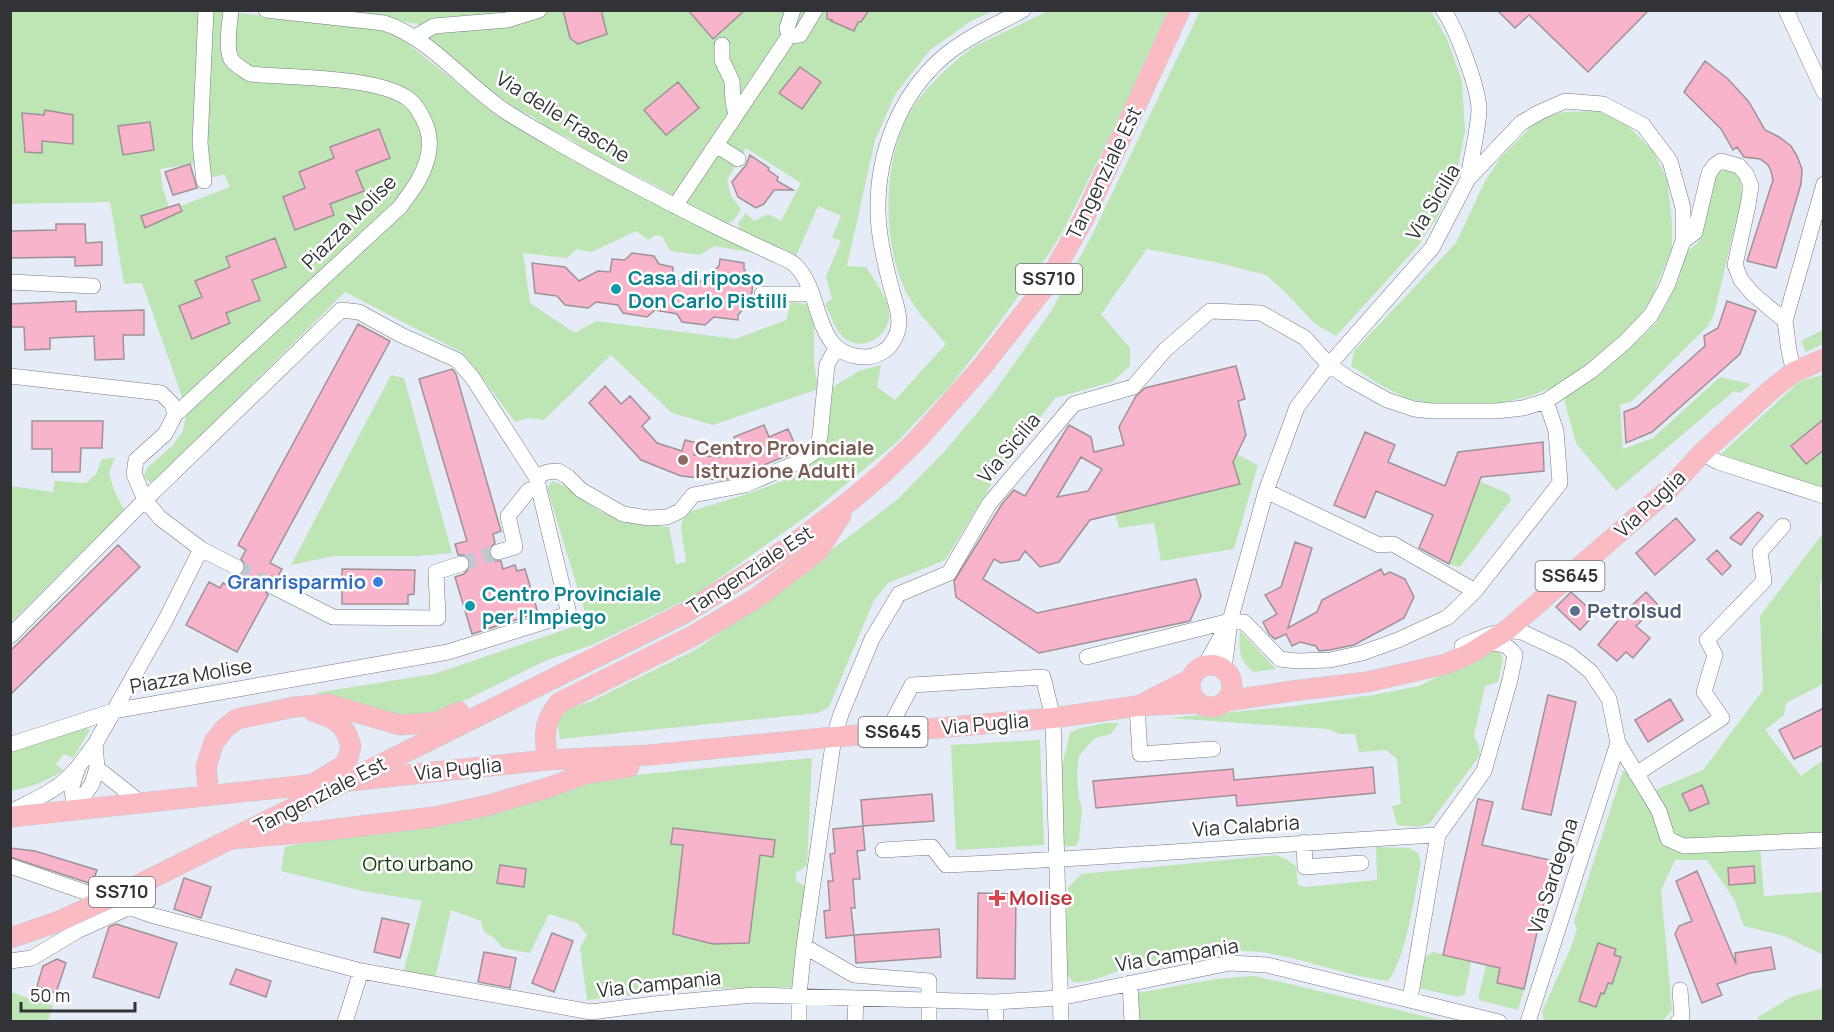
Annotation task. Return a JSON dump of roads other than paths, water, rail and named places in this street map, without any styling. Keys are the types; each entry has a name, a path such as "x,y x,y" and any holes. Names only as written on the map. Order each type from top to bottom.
{"main road":[{"name":"Tangenziale Est","path":"10,938 57,922 232,839 683,614 767,562 850,501 881,475 924,432 981,368 1047,284 1084,218 1180,10"},
{"name":"Via Puglia","path":"1226,701 1367,682 1446,664 1469,654 1506,631 1667,491 1702,453 1772,389 1794,372 1824,359"},
{"name":"Via Puglia","path":"1419,670 1496,625 1565,567 1658,482 1702,453"},
{"path":"547,760 545,737 548,717 559,704 693,636 755,598 818,551 850,501"},
{"path":"208,795 206,767 214,742 237,718 294,707 328,704 400,725 438,722 519,684 584,662"},
{"name":"SS645","path":"1198,672 1215,665 1228,675"},
{"path":"1198,672 1190,688 1192,696 1198,703"},
{"name":"Via Puglia","path":"1137,706 1198,672"},
{"path":"1226,701 1233,688 1228,675"},
{"name":"Via Puglia","path":"1228,675 1292,691"},
{"name":"SS645","path":"1198,703 1208,707 1218,706 1226,701"},
{"name":"Via Puglia","path":"10,815 547,760 648,755 1053,718 1137,706 1198,703"},
{"path":"232,839 275,807 343,766 348,758 351,746 345,730 338,721 294,707"},
{"path":"232,839 312,832 434,816 500,802 585,774 627,768 648,755"}],"street":[{"path":"204,181 200,143 206,10"},
{"name":"Piazza Molise","path":"231,10 229,42 231,58 240,68 250,74 352,82 382,87 408,99 422,115 430,137 428,158 418,181 400,207 175,415 165,434 136,460 134,474 145,500 160,518 201,549 236,567"},
{"name":"Via delle Frasche","path":"266,10 384,24 415,37 505,111 600,167 794,264 804,276 825,331 836,348"},
{"path":"415,37 434,26 507,20 539,10"},
{"path":"675,206 789,36 787,28 793,10"},
{"path":"789,36 800,35 815,10"},
{"path":"498,552 515,547 508,516 547,472 558,471 581,490 623,514 649,518 667,517 680,511 693,495 745,484 801,461 816,451 820,436 827,365 836,348 850,356 870,357 884,352 899,330 899,311 884,255 878,213 880,176 887,141 901,110 917,86 942,58 970,38 1023,10"},
{"path":"1443,10 1450,19 1469,68 1479,109 1468,179"},
{"path":"1786,10 1824,92"},
{"path":"722,45 722,60 732,81 736,115"},
{"name":"Via Sicilia","path":"834,737 872,639 899,594 950,573 989,504 1074,404 1132,387 1165,350 1210,311 1261,313 1305,338 1329,365 1351,380 1387,400 1414,409 1496,411 1523,408 1546,401 1591,371 1625,342 1651,315 1667,286 1683,241 1683,208 1670,161 1643,125 1602,104 1565,101 1521,123 1468,179 1432,248 1329,365 1297,407 1266,490 1230,621 1228,675"},
{"path":"716,145 738,159"},
{"path":"1683,241 1695,232 1709,173 1721,161 1739,166 1746,174 1751,186 1735,265 1741,280 1753,294 1785,321"},
{"path":"1794,372 1788,351 1785,321 1824,184"},
{"path":"10,282 93,286"},
{"path":"762,294 811,294"},
{"name":"Piazza Molise","path":"10,636 145,500 341,310 359,312 457,360 472,377 538,482 569,614 448,652 113,711 10,743"},
{"path":"10,376 160,393 172,404 175,415"},
{"path":"1087,657 1230,621 1245,622 1280,659 1330,660 1398,640 1448,617 1475,591 1560,483 1556,431 1546,401"},
{"path":"1702,453 1718,462 1824,496"},
{"path":"1266,490 1379,545 1393,544 1475,591"},
{"path":"1636,774 1722,718 1704,692 1715,655 1707,640 1764,581 1760,552 1783,526"},
{"name":"Piazza Molise","path":"78,767 94,744 165,621 201,549"},
{"path":"272,586 333,617 438,618 436,572 461,564"},
{"name":"Via Sardegna","path":"1541,601 1528,616 1527,622 1544,643"},
{"name":"Via Sicilia","path":"1198,672 1230,621"},
{"path":"1462,646 1487,634 1506,631"},
{"name":"Via Sardegna","path":"1506,631 1522,632 1569,654 1591,672 1609,699 1618,743 1659,811 1668,839 1684,846 1824,840"},
{"name":"Via Sardegna","path":"1487,643 1511,638 1544,643"},
{"path":"1410,999 1438,836 1484,771 1510,680 1515,655 1510,648 1502,644 1487,643"},
{"path":"887,732 912,685 1043,677 1053,718 1060,1022"},
{"path":"1137,706 1140,754 1213,749"},
{"path":"799,1022 804,946 834,737"},
{"name":"Via Sardegna","path":"1528,1022 1618,743"},
{"path":"74,810 92,784 97,768 94,744"},
{"path":"74,810 72,786 78,767"},
{"path":"10,815 66,780 78,767"},
{"path":"97,768 141,803"},
{"name":"Via Calabria","path":"883,850 932,847 946,865 1057,860 1304,842 1438,836"},
{"path":"1304,842 1305,867 1361,863"},
{"name":"Via Campania","path":"10,866 128,908 361,971 591,1012 743,996 799,995 995,1002 1059,998 1230,963 1268,965 1499,1022"},
{"path":"10,961 32,957 77,930 128,908"},
{"path":"804,946 854,975 929,981 929,1022"},
{"path":"345,1022 361,971"},
{"path":"1130,983 1132,1022"},
{"path":"1678,1022 1682,1017 1680,990"},
{"path":"855,1022 856,998"},
{"path":"995,1002 996,1022"}],"tunnel":[{"path":"461,564 498,552"},
{"path":"236,567 272,586"}],"place":[{"name":"Casa di riposo Don Carlo Pistilli","path":"616,289"},
{"name":"Centro Provinciale Istruzione Adulti","path":"683,460"},
{"name":"Granrisparmio","path":"378,582"},
{"name":"Centro Provinciale per l'Impiego","path":"470,606"},
{"name":"Petrolsud","path":"1575,611"},
{"name":"Molise","path":"997,898"}],"park label":[{"name":"Orto urbano","path":"418,864"}]}
